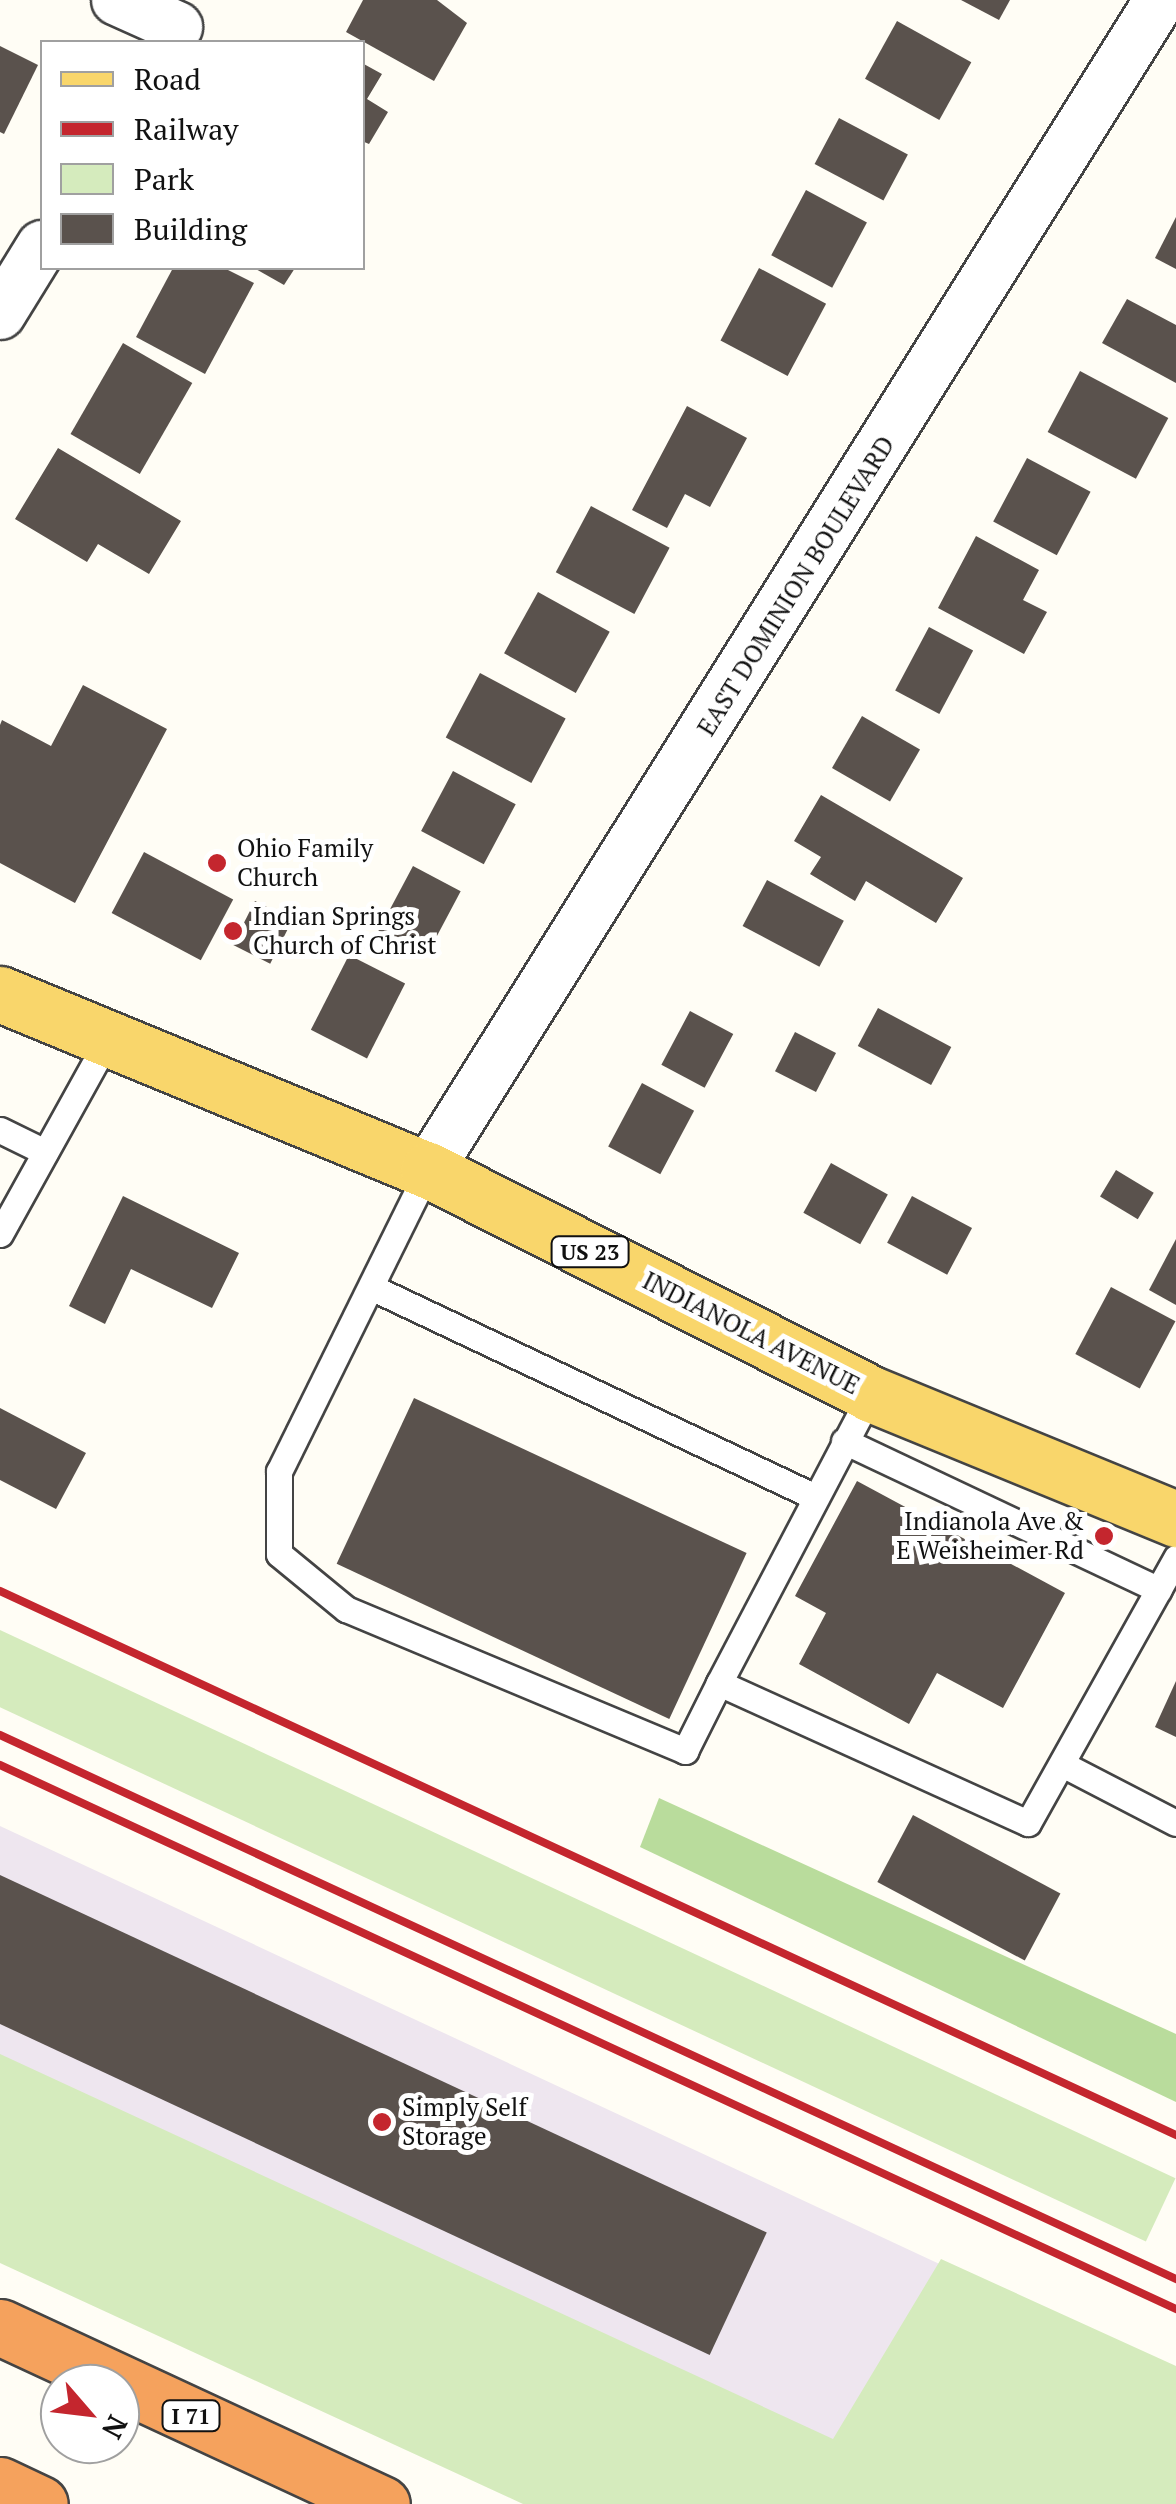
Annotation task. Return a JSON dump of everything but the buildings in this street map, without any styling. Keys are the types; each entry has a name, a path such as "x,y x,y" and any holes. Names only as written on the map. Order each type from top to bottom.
{"highway":[{"name":"I 71","path":"0,2327 382,2504"},
{"path":"0,2485 40,2504"}],"main road":[{"name":"INDIANOLA AVENUE","path":"0,994 107,1042 428,1170 871,1394 1176,1520"}],"street":[{"path":"117,0 179,23"},
{"name":"EAST DOMINION BOULEVARD","path":"428,1170 1160,0"},
{"path":"0,314 40,249"}],"lane":[{"path":"0,1234 107,1042"},
{"path":"0,1130 46,1152"},
{"path":"428,1170 373,1288 279,1470 280,1554 346,1609 685,1751 814,1496 871,1394"},
{"path":"373,1288 814,1496"},
{"path":"844,1442 1159,1590"},
{"path":"719,1683 1028,1822 1176,1558"},
{"path":"1062,1764 1176,1823"}],"shaded area":[{"path":"0,1826 939,2264 843,2470 0,2078"}],"green space":[{"path":"0,1630 1175,2178 1146,2242 0,1707"},
{"path":"659,1798 1176,2034 1176,2102 640,1847"},
{"path":"0,2054 833,2439 941,2259 1176,2366 1176,2504 523,2504 0,2263"}],"railway":[{"path":"0,1591 1176,2135"},
{"path":"0,1735 1176,2279"},
{"path":"0,1765 1176,2309"}],"place":[{"name":"Ohio Family Church","path":"217,863"},
{"name":"Indian Springs Church of Christ","path":"233,931"},
{"name":"Indianola Ave & E Weisheimer Rd","path":"1104,1536"},
{"name":"Simply Self Storage","path":"382,2122"}]}
